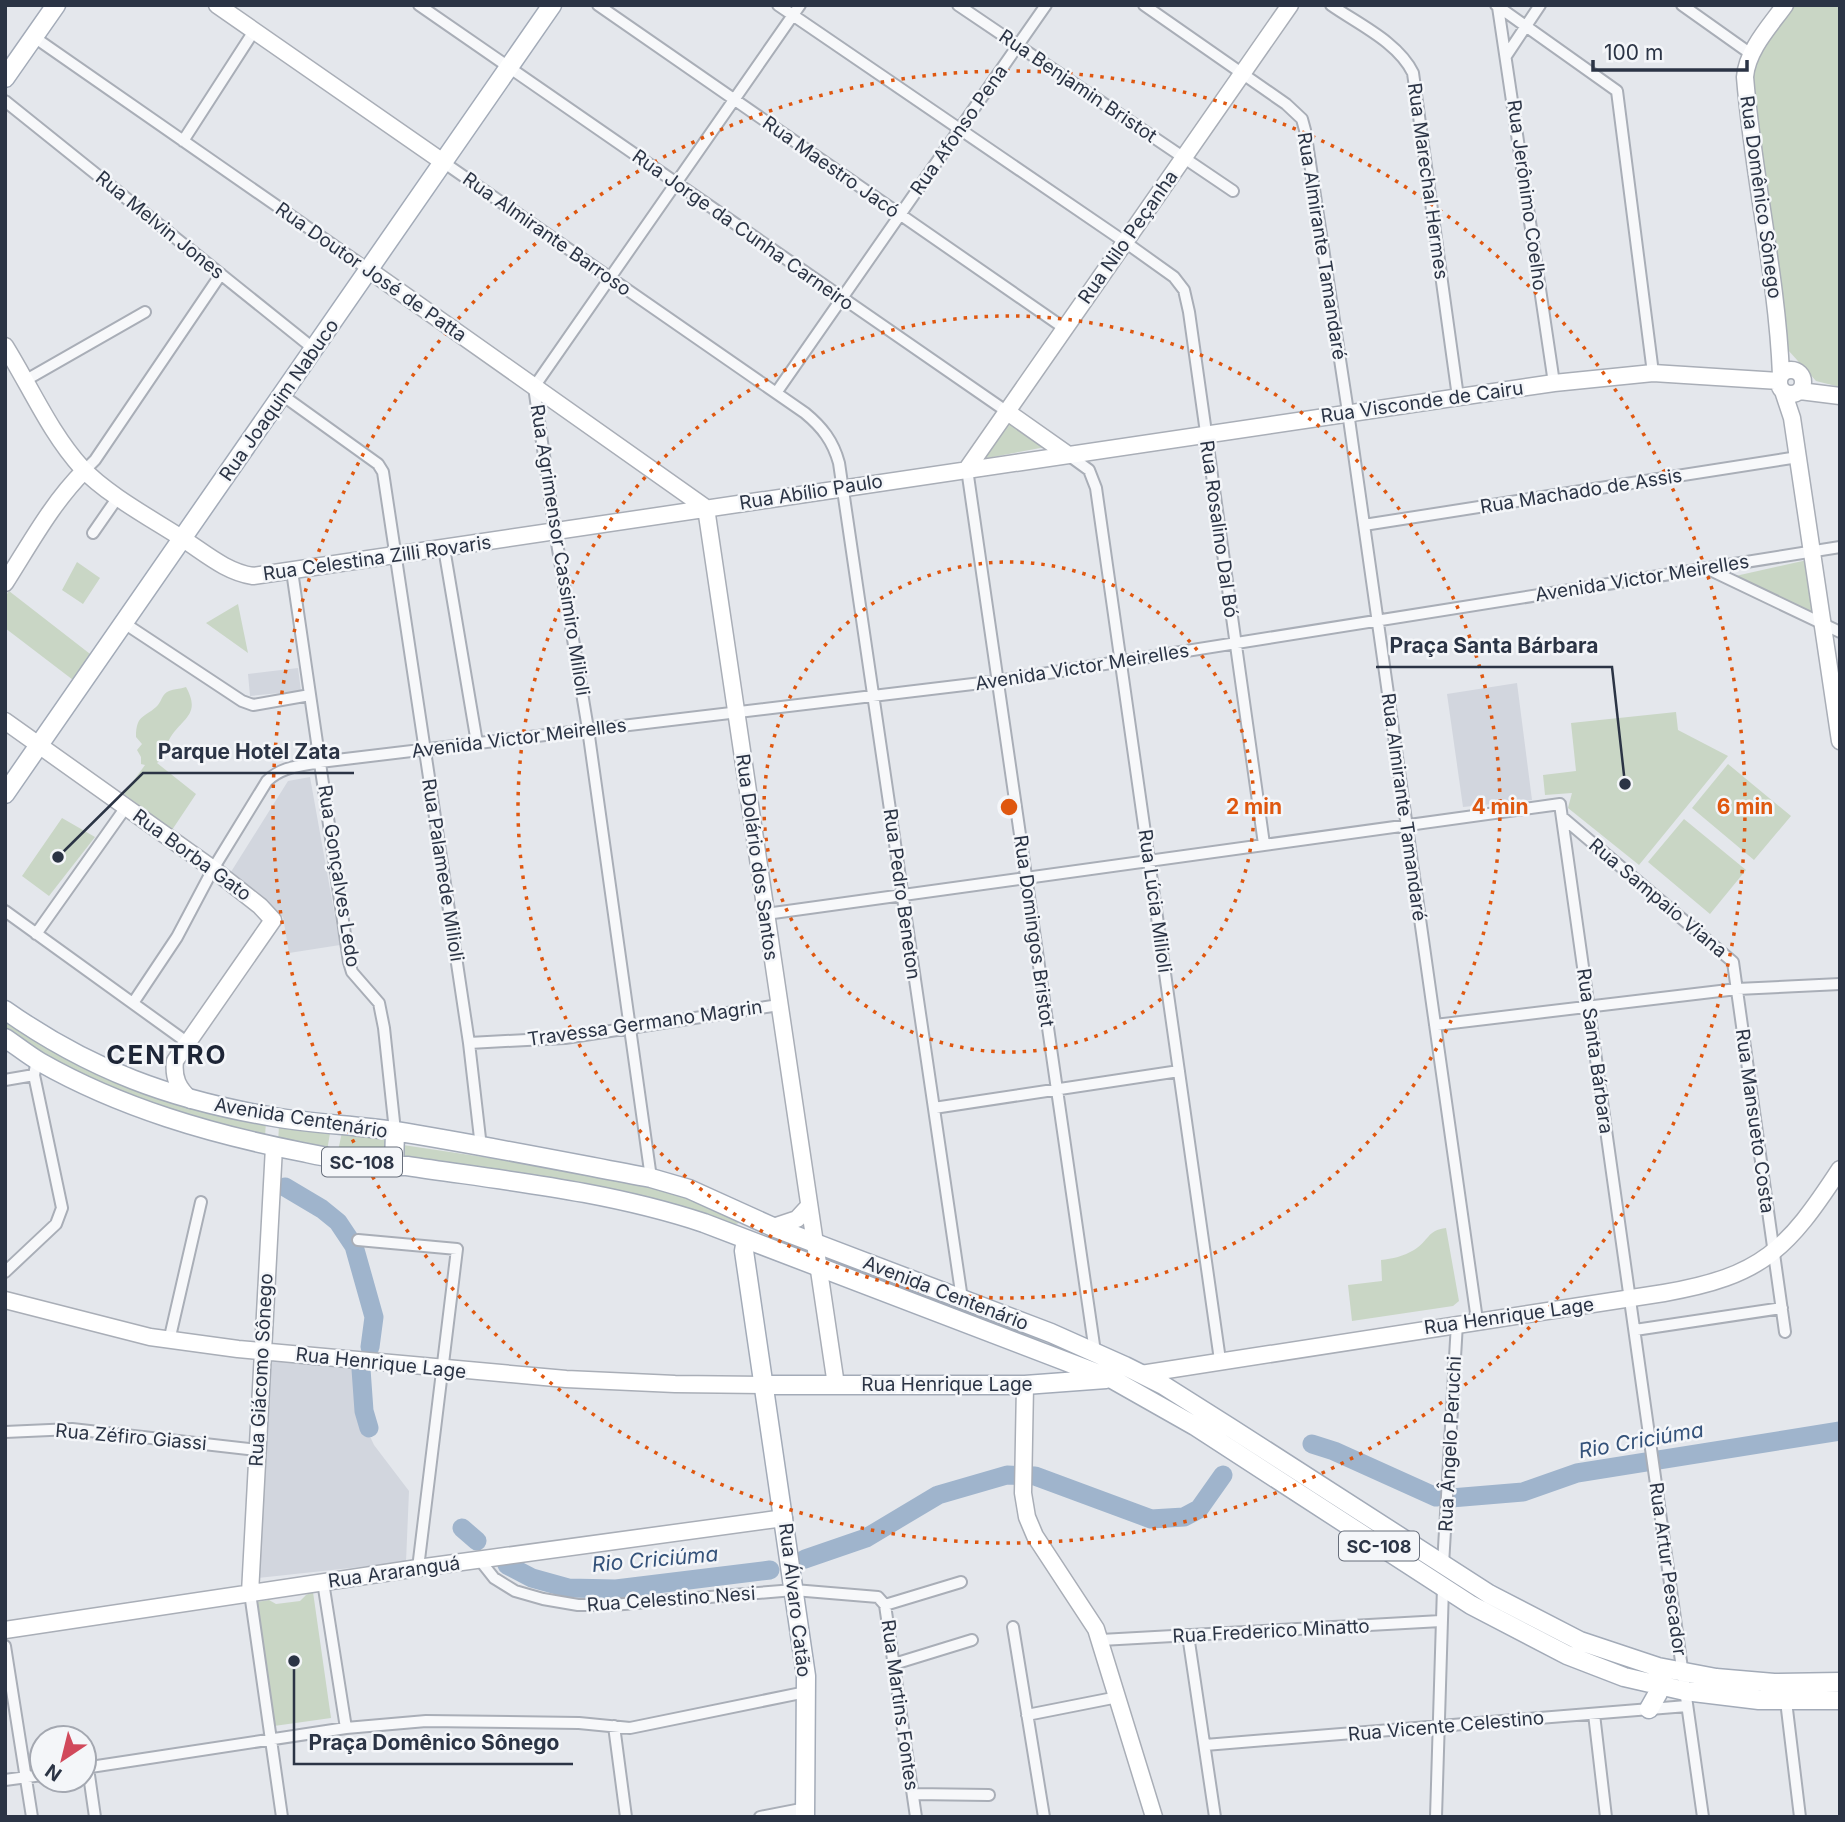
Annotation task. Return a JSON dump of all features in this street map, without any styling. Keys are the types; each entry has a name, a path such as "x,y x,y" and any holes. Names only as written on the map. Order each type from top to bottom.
{"main road":[{"path":"5,78 55,5"},
{"name":"Rua Joaquim Nabuco","path":"5,794 552,5"},
{"name":"Avenida Centenário","path":"5,1010 79,1057 146,1086 191,1100 275,1118 395,1131 651,1178 689,1189 773,1227 1051,1333 1141,1374 1231,1428 1489,1594 1580,1641 1683,1673 1774,1683 1840,1682"},
{"name":"Avenida Centenário","path":"5,1038 36,1068 144,1110 218,1134 274,1147 611,1198 677,1214 742,1241 818,1266 1112,1378 1186,1421 1499,1622 1567,1655 1625,1677 1660,1686 1686,1699 1840,1700"},
{"path":"274,1147 275,1118"},
{"path":"394,1166 395,1131"},
{"path":"742,1241 755,1231 773,1227"},
{"name":"Rua Álvaro Catão","path":"742,1241 784,1518 806,1692 806,1812"},
{"path":"1025,1385 1043,1371 1051,1354 1051,1333"},
{"name":"Rua Henrique Lage","path":"764,1385 1025,1385 1141,1374"},
{"path":"1649,1709 1660,1686 1658,1667"}],"street":[{"name":"Rua Almirante Barroso","path":"217,5 805,413 825,431 837,454 843,488"},
{"name":"Rua Jorge da Cunha Carneiro","path":"419,5 1067,454"},
{"name":"Rua Maestro Jacó","path":"598,5 1064,328"},
{"name":"Rua Rosalino Dal Bó","path":"778,5 1125,242 1174,277 1184,290 1265,844"},
{"name":"Rua Agrimensor Cassimiro Milioli","path":"651,1178 588,729 534,387 800,5"},
{"name":"Rua Benjamin Bristot","path":"958,5 1234,191"},
{"name":"Rua Afonso Pena","path":"776,393 1046,5"},
{"name":"Rua Almirante Tamandaré","path":"1144,5 1295,111 1306,130 1477,1320"},
{"name":"Rua Nilo Peçanha","path":"967,469 1290,5"},
{"name":"Rua Marechal Hermes","path":"1331,5 1391,46 1413,73 1458,397"},
{"path":"1506,56 1540,5"},
{"path":"1682,5 1751,54 1785,5"},
{"path":"1497,6 1617,91 1653,373"},
{"name":"Rua Jerônimo Coelho","path":"1497,6 1555,383"},
{"path":"183,141 254,31"},
{"name":"Rua Doutor José de Patta","path":"34,37 706,508"},
{"name":"Rua Domênico Sônego","path":"1751,54 1745,68 1746,88 1780,341 1791,383 1792,418 1840,741"},
{"name":"Rua Melvin Jones","path":"5,101 314,349"},
{"path":"5,583 67,488 95,460 220,274"},
{"path":"26,380 145,312"},
{"name":"Rua Celestina Zilli Rovaris","path":"5,346 61,442 84,471 182,539 242,574 265,575 555,531"},
{"name":"Rua Visconde de Cairu","path":"1067,454 1555,383 1653,373 1791,383 1836,395"},
{"name":"Rua Palamede Milioli","path":"282,396 378,464 383,472 470,1043 481,1147"},
{"name":"Rua Abílio Paulo","path":"555,531 1067,454"},
{"name":"Rua Lúcia Milioli","path":"1067,454 1088,470 1096,488 1220,1360"},
{"name":"Rua Machado de Assis","path":"1364,525 1798,457"},
{"name":"Rua Domingos Bristot","path":"967,469 1095,1352"},
{"name":"Rua Pedro Beneton","path":"843,488 962,1299"},
{"path":"93,533 118,497"},
{"name":"Rua Dolário dos Santos","path":"706,508 836,1385"},
{"name":"Avenida Victor Meirelles","path":"132,1003 177,937 213,869 267,781 286,768 998,681 1840,547"},
{"path":"444,548 477,743"},
{"path":"1706,568 1840,632"},
{"name":"Rua Gonçalves Ledo","path":"292,571 349,962 352,972 379,1003 395,1131"},
{"path":"124,623 242,701 253,705 310,695"},
{"name":"Rua Borba Gato","path":"5,721 213,869 260,905 273,920 188,1043"},
{"name":"Rua Santa Bárbara","path":"1406,824 1560,803 1631,1298"},
{"path":"36,934 126,807"},
{"name":"Rua Sampaio Viana","path":"1562,817 1732,962 1737,989"},
{"path":"766,914 1406,824"},
{"path":"5,911 188,1043 175,1061 174,1072 182,1092 191,1100"},
{"path":"1435,1025 1737,989 1840,984"},
{"name":"Rua Mansueto Costa","path":"1737,989 1785,1332"},
{"name":"Travessa Germano Magrin","path":"470,1043 558,1038 779,1005"},
{"path":"5,1080 36,1068 62,1208 57,1224 5,1272"},
{"path":"934,1108 1179,1071"},
{"name":"Rua Giácomo Sônego","path":"250,1593 274,1147"},
{"name":"Rua Henrique Lage","path":"1141,1374 1681,1290 1719,1280 1757,1265 1774,1253 1808,1215 1840,1169"},
{"path":"169,1341 201,1202"},
{"path":"773,1227 797,1219 809,1206"},
{"path":"358,1240 457,1249 418,1568"},
{"name":"Rua Artur Pescador","path":"1631,1298 1703,1817"},
{"name":"Rua Henrique Lage","path":"5,1300 169,1341 443,1369 621,1383 764,1385"},
{"path":"1635,1330 1782,1308"},
{"name":"Rua Ângelo Peruchi","path":"1443,1565 1457,1324"},
{"path":"1025,1385 1024,1505 1030,1525 1101,1640 1154,1817"},
{"name":"Rua Zéfiro Giassi","path":"5,1432 72,1429 257,1450"},
{"name":"Rua Araranguá","path":"5,1630 479,1559 784,1518"},
{"name":"Rua Celestino Nesi","path":"479,1559 494,1578 515,1591 578,1605 612,1605 794,1590"},
{"path":"324,1582 346,1728"},
{"path":"885,1605 961,1582"},
{"path":"1436,1817 1443,1587"},
{"name":"Rua Martins Fontes","path":"794,1590 872,1595 882,1600 885,1605 916,1817"},
{"path":"250,1593 282,1817"},
{"name":"Rua Frederico Minatto","path":"1101,1640 1441,1621"},
{"path":"1013,1627 1044,1817"},
{"path":"1188,1635 1215,1817"},
{"path":"894,1664 972,1640"},
{"path":"5,1646 32,1817"},
{"path":"98,1766 346,1728 460,1720 630,1728 806,1692"},
{"path":"1027,1715 1118,1697"},
{"name":"Rua Vicente Celestino","path":"1205,1745 1649,1709 1686,1699"},
{"path":"1786,1701 1800,1817"},
{"path":"1594,1714 1606,1817"},
{"path":"614,1726 626,1817"},
{"path":"5,1780 26,1777"},
{"path":"91,1794 95,1817"},
{"path":"913,1794 989,1794"},
{"path":"760,1817 806,1812"}],"shaded area":[{"path":"298,668 301,691 250,696 248,674"},
{"path":"1517,683 1532,800 1463,807 1447,694"},
{"path":"310,777 340,945 289,953 283,917 229,875 288,781"},
{"path":"271,1359 356,1369 359,1413 374,1445 409,1491 406,1562 258,1578"}],"green space":[{"path":"1792,5 1840,5 1840,387 1816,381 1788,350 1786,344 1752,74 1754,59"},
{"path":"1011,417 1051,446 982,459"},
{"path":"1807,560 1814,616 1731,577"},
{"path":"77,562 100,578 83,604 62,590"},
{"path":"9,591 94,657 77,683 5,628 5,597"},
{"path":"238,604 248,653 206,623"},
{"path":"186,687 192,704 191,711 169,740 157,763 196,794 172,830 124,794 145,765 141,764 137,750 142,744 136,737 140,720 158,705 167,692"},
{"path":"1676,712 1678,730 1728,756 1639,865 1568,808 1572,793 1545,795 1543,775 1576,771 1571,723"},
{"path":"1728,764 1791,816 1754,860 1692,808"},
{"path":"62,818 95,837 49,896 22,876"},
{"path":"1684,819 1746,870 1710,914 1648,862"},
{"path":"5,1016 73,1059 266,1121 265,1137 185,1118 66,1071 5,1032"},
{"path":"279,1125 330,1133 327,1151 278,1144"},
{"path":"342,1132 389,1138 384,1158 338,1151"},
{"path":"403,1145 618,1180 677,1193 748,1220 730,1226 402,1158"},
{"path":"1446,1228 1459,1301 1453,1306 1352,1321 1348,1285 1382,1281 1381,1260 1410,1252 1419,1247 1431,1233"},
{"path":"777,1232 1038,1332 1042,1348 765,1240"},
{"path":"313,1592 331,1718 274,1726 257,1602 269,1600 276,1604 300,1601"}],"waterway":[{"name":"Rio Criciúma","path":"285,1187 338,1222 354,1246 374,1317 370,1347"},
{"name":"Rio Criciúma","path":"361,1369 364,1411 369,1428"},
{"name":"Rio Criciúma","path":"1451,1498 1523,1492 1577,1473 1840,1431"},
{"name":"Rio Criciúma","path":"1312,1444 1334,1451 1436,1497"},
{"name":"Rio Criciúma","path":"805,1559 866,1538 938,1495 1007,1475 1035,1476 1151,1519 1184,1517 1199,1509 1223,1475"},
{"name":"Rio Criciúma","path":"462,1528 477,1541"},
{"name":"Rio Criciúma","path":"507,1565 532,1578 568,1588 616,1589 770,1570"}],"place":[{"name":"Praça Santa Bárbara","path":"1625,784"},
{"name":"Parque Hotel Zata","path":"58,857"},
{"name":"Praça Domênico Sônego","path":"294,1661"}],"district":[{"name":"CENTRO","path":"167,1054"}]}
